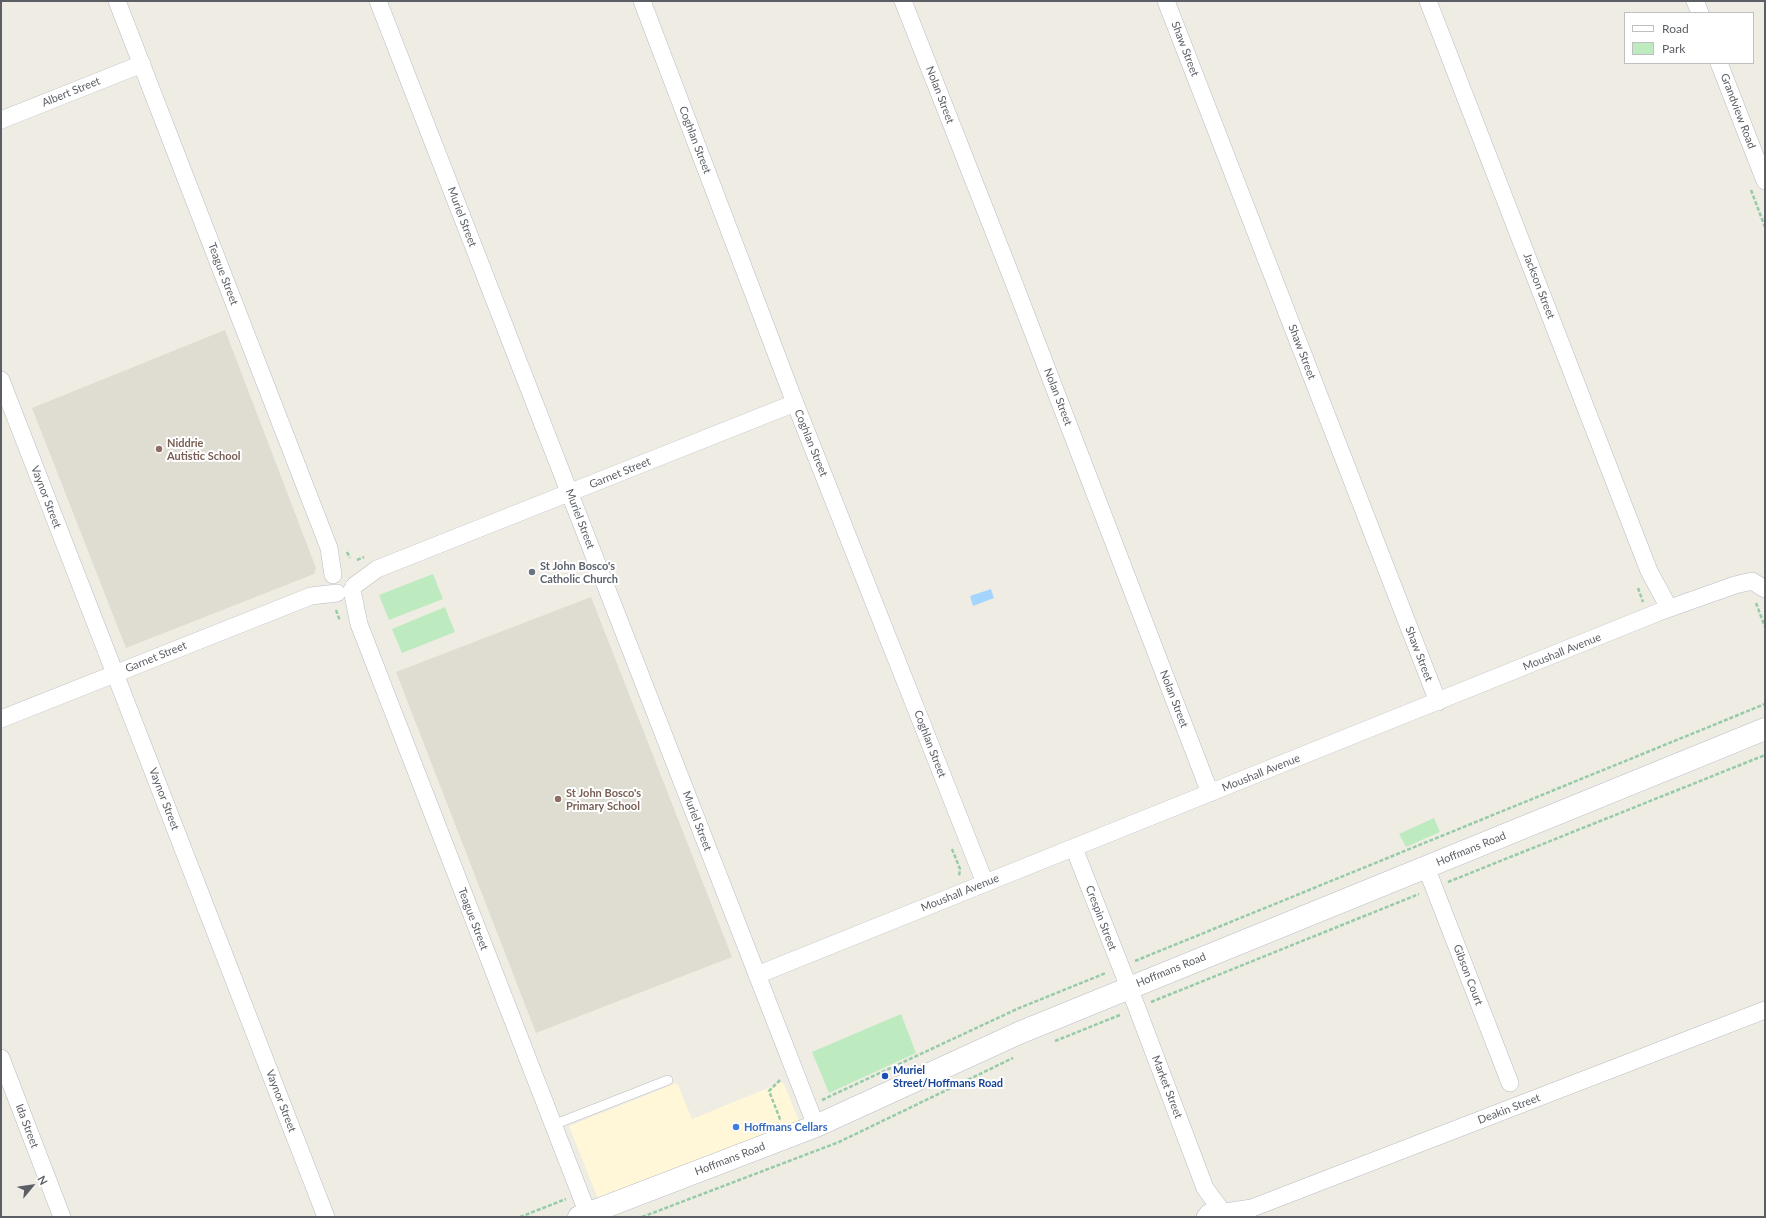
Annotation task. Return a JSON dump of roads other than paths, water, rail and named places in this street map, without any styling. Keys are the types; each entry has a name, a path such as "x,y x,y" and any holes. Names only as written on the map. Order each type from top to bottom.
{"main road":[{"name":"Hoffmans Road","path":"584,1215 816,1126 1019,1033 1128,987 1765,729"}],"street":[{"name":"Teague Street","path":"117,1 329,548 344,580 359,624 580,1194 584,1215"},
{"name":"Muriel Street","path":"378,1 816,1126"},
{"name":"Coghlan Street","path":"642,1 795,403 985,883"},
{"name":"Nolan Street","path":"903,1 1012,278 1210,793"},
{"name":"Shaw Street","path":"1166,1 1438,702"},
{"name":"Jackson Street","path":"1428,1 1664,610"},
{"path":"1695,1 1700,12"},
{"name":"Albert Street","path":"1,120 142,64"},
{"name":"Grandview Road","path":"1719,64 1765,181"},
{"name":"Vaynor Street","path":"1,380 326,1217"},
{"name":"Garnet Street","path":"1,719 311,596 344,580 374,562 570,493 795,403"},
{"name":"Moushall Avenue","path":"757,974 1438,702 1664,610 1735,585 1752,581 1765,589"},
{"name":"Crespin Street","path":"1074,848 1128,987"},
{"name":"Gibson Court","path":"1426,867 1510,1083"},
{"name":"Market Street","path":"1128,987 1205,1188 1226,1214"},
{"name":"Deakin Street","path":"1226,1214 1765,1010"},
{"name":"Ida Street","path":"1,1058 62,1217"}],"lane":[{"path":"553,1126 668,1080"}],"water":[{"path":"991,589 994,598 973,606 970,596"}],"place":[{"name":"Niddrie Autistic School","path":"159,449"},
{"name":"St John Bosco's Catholic Church","path":"532,572"},
{"name":"St John Bosco's Primary School","path":"558,799"},
{"name":"Muriel Street/Hoffmans Road","path":"885,1076"},
{"name":"Hoffmans Cellars","path":"736,1127"}]}
